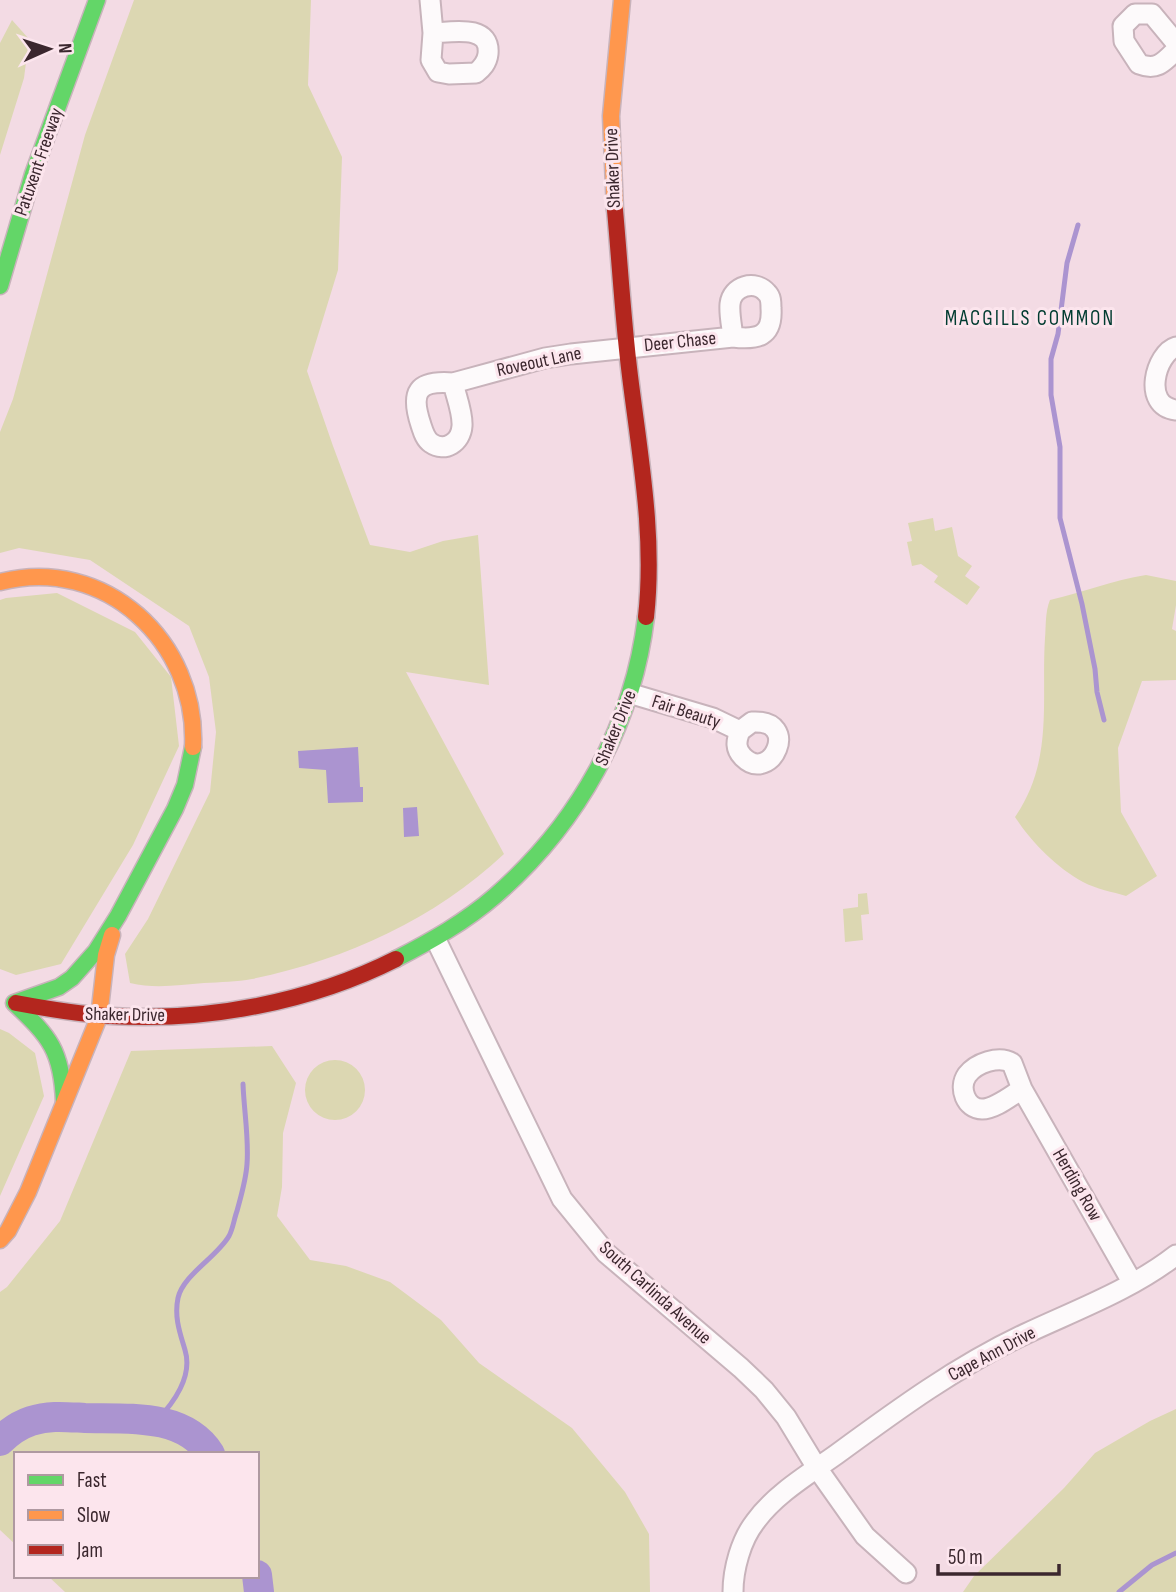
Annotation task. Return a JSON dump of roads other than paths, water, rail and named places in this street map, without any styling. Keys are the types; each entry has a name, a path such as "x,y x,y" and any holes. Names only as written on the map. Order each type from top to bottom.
{"main road":[{"name":"Patuxent Freeway","path":"0,286 33,174 97,0"},
{"name":"Shaker Drive","path":"7,1001 55,1012 99,1017 173,1016 261,1005 307,995 351,980 436,940 499,894 527,869 585,797 604,763 632,694 646,620 650,566 627,347 612,159 614,67 622,0"},
{"path":"0,582 31,577 60,578 88,585 134,610 155,629 170,649 180,669 190,696 194,743 189,772 178,801 120,912 88,961 61,987 7,1001"},
{"path":"0,1240 8,1231 28,1192 99,1017 106,955 120,912"},
{"path":"7,1001 48,1039 56,1051 64,1078 64,1102"}],"street":[{"path":"430,0 433,33"},
{"path":"1176,43 1152,14 1135,14 1123,26 1125,41 1139,64 1154,67 1160,65 1176,50"},
{"name":"Deer Chase","path":"627,347 733,337"},
{"name":"Roveout Lane","path":"453,383 545,358 627,347"},
{"path":"1176,347 1165,352 1161,359 1155,390 1160,405 1176,410"},
{"name":"Fair Beauty","path":"632,694 713,718 740,731"},
{"name":"South Carlinda Avenue","path":"436,940 562,1199 607,1253 764,1390 786,1417 817,1468 865,1536 906,1573"},
{"name":"Herding Row","path":"1022,1089 1132,1282"},
{"name":"Cape Ann Drive","path":"733,1592 743,1546 755,1521 767,1507 817,1468 902,1406 968,1364 1102,1300 1176,1255"}],"waterway":[{"path":"1078,225 1067,263 1058,334 1051,359 1051,395 1060,447 1060,518 1082,604 1104,720"},
{"path":"156,1421 175,1397 186,1370 187,1360 177,1312 181,1290 193,1274 224,1244 242,1194 247,1154 243,1084"},
{"path":"0,1441 22,1425 45,1418 136,1419 154,1421 185,1431 208,1452"},
{"path":"1119,1592 1152,1565 1176,1553"},
{"path":"257,1578 259,1592"}],"district":[{"name":"MACGILLS COMMON","path":"1030,318"}]}
